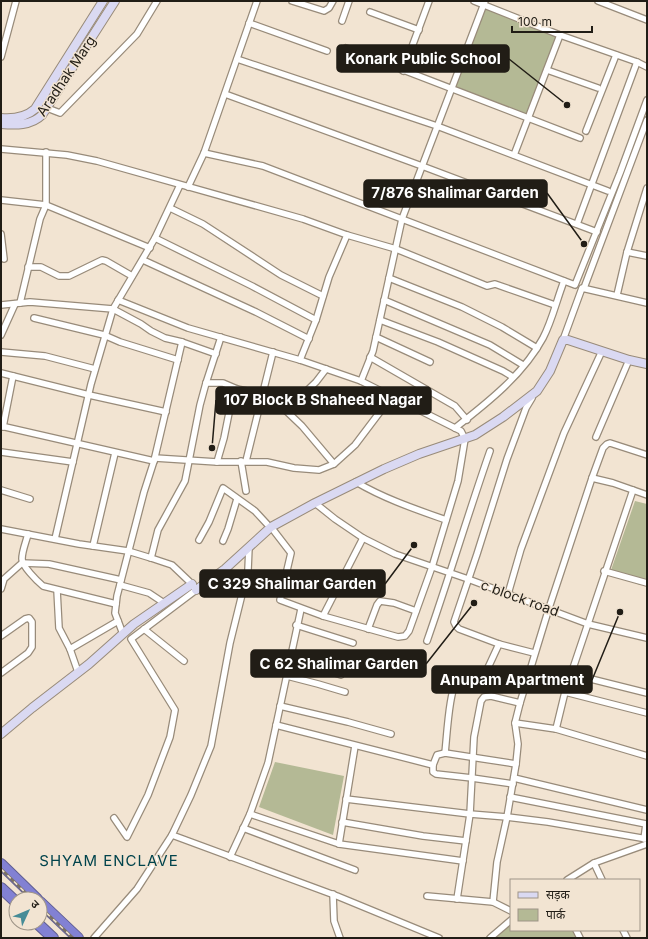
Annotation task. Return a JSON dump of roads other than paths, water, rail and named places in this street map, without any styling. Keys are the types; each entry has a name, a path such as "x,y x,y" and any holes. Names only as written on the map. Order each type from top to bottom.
{"highway":[{"path":"1,864 29,891"},
{"path":"48,910 78,938"},
{"path":"46,931 53,938"}],"street":[{"path":"1,57 16,1"},
{"name":"Aradhak Marg","path":"1,118 24,116 35,109 103,1"},
{"name":"Aradhak Marg","path":"1,124 30,123 39,118 47,108 115,1"},
{"path":"47,108 60,113 137,34 157,1"},
{"path":"188,187 204,153 257,1"},
{"path":"292,1 324,11 329,8 332,1"},
{"path":"342,20 349,1"},
{"path":"403,71 429,1"},
{"path":"474,1 484,3 560,35 637,62 647,67"},
{"path":"598,1 612,3 647,20"},
{"path":"361,381 376,337 402,219 484,3"},
{"path":"370,12 419,30"},
{"path":"249,23 327,51"},
{"path":"514,155 560,35"},
{"path":"346,48 580,138"},
{"path":"586,131 616,55"},
{"path":"237,59 438,126 608,190"},
{"path":"577,224 637,62"},
{"path":"547,70 598,88"},
{"path":"225,94 597,232"},
{"path":"204,153 263,166 575,285 597,232 647,100"},
{"path":"534,653 499,644 459,629 454,622 454,618 528,402 550,371 582,288 584,288 647,120"},
{"path":"1,149 46,152 97,161 303,219 347,235 396,249 487,286 495,284 555,305"},
{"path":"1,335 2,329 18,303 40,219 46,205 46,152"},
{"path":"55,539 95,369 113,309 150,248 180,185"},
{"path":"617,295 627,252 646,191"},
{"path":"1,200 46,205 150,248"},
{"path":"170,208 203,224 281,275 323,296"},
{"path":"1,234 4,259"},
{"path":"300,360 347,235"},
{"path":"155,238 252,286 316,320"},
{"path":"627,252 647,256"},
{"path":"28,267 41,267 59,276 69,276 102,260 132,276"},
{"path":"143,260 256,312 309,339"},
{"path":"389,278 462,307 502,327 537,348"},
{"path":"458,430 513,377 537,348 544,336 564,281"},
{"path":"584,288 647,303"},
{"path":"118,300 188,328 300,360 361,381 458,430 465,439 458,481 432,567 409,631 405,636 398,637 368,629 323,616 280,600 291,553 269,525 255,511 222,488 209,522 199,540"},
{"path":"384,300 490,345 523,366"},
{"path":"1,305 30,302 113,309 165,338 182,342 216,354"},
{"path":"34,318 104,335 124,344 178,360"},
{"path":"380,320 438,342 513,377"},
{"path":"151,558 158,530 185,481 188,460 206,383 221,337"},
{"path":"376,337 430,362"},
{"path":"563,340 568,340 629,360 647,364"},
{"path":"123,634 115,613 116,604 128,551 144,492 155,460 182,342"},
{"path":"508,594 522,549 559,446 602,351"},
{"path":"1,352 45,356 95,369"},
{"path":"246,491 243,461 273,352"},
{"path":"370,357 455,406 467,420"},
{"path":"596,437 629,360"},
{"path":"286,411 316,382 326,369"},
{"path":"1,373 166,412"},
{"path":"13,376 2,427 77,445 155,460 267,462 294,468 319,470 334,464 355,445 392,396"},
{"path":"206,383 223,383 262,394 280,405 302,426 334,464"},
{"path":"217,462 224,438 233,392 237,388"},
{"path":"1,734 78,672 134,624 164,603 225,569 249,547 269,525 356,482 419,454 475,435 497,421 537,391"},
{"path":"493,902 497,862 507,817 516,764 518,744 515,723 534,653 592,478 603,448 607,444 645,454 647,447"},
{"path":"427,641 490,451"},
{"path":"1,452 73,462"},
{"path":"93,546 115,453"},
{"path":"592,478 613,483 647,495"},
{"path":"356,482 375,493 446,520"},
{"path":"1,490 30,499"},
{"path":"556,729 565,692 632,490"},
{"path":"222,541 228,530 237,499"},
{"name":"c block road","path":"315,503 363,538 395,554 549,608 588,624 647,638"},
{"path":"1,529 128,551 172,565 194,587"},
{"path":"28,534 22,562 37,581 43,586 116,604"},
{"path":"323,616 363,538"},
{"path":"94,938 136,889 172,835 191,795 211,746 230,643 248,570 249,547"},
{"path":"1,589 4,576 22,562 49,564 121,582 149,593 164,603"},
{"path":"604,571 647,583"},
{"path":"114,818 127,837 148,795 170,737 175,710 131,639 144,630 194,587"},
{"path":"57,590 59,628 70,649 78,672"},
{"path":"368,629 380,602 394,603 416,612"},
{"path":"230,857 250,814 268,764 287,676 296,625 301,608"},
{"path":"1,636 25,618 29,618 32,622 33,643 30,651 1,673"},
{"path":"70,649 118,621"},
{"path":"296,625 353,643"},
{"path":"144,630 184,661"},
{"path":"445,753 452,693 457,677 460,674 474,676 486,672 499,644"},
{"path":"290,658 341,675"},
{"path":"571,674 647,693"},
{"path":"287,676 345,692"},
{"path":"565,692 647,713"},
{"path":"457,899 470,814 474,737 480,706 484,697 492,696 520,702"},
{"path":"280,706 391,734"},
{"path":"515,723 556,729 647,756"},
{"path":"276,725 433,765"},
{"path":"339,844 355,746"},
{"path":"516,764 445,753 437,755 433,765 433,772 436,774 513,781 647,810"},
{"path":"510,797 646,824 646,840"},
{"path":"346,799 564,824 646,840"},
{"path":"250,814 339,844 463,861"},
{"path":"342,822 423,836 466,841"},
{"path":"243,828 355,870"},
{"path":"172,835 333,894 439,938"},
{"path":"569,879 594,863 646,840"},
{"path":"594,863 602,879"},
{"path":"333,894 334,921 340,938"},
{"path":"427,896 493,902 510,910"},
{"path":"490,938 510,921"}],"railway":[{"path":"1,869 24,891"},
{"path":"48,915 73,938"}],"place":[{"name":"Konark Public School","path":"567,105"},
{"name":"7/876 Shalimar Garden","path":"584,244"},
{"name":"107 Block B Shaheed Nagar","path":"212,448"},
{"name":"C 329 Shalimar Garden","path":"414,545"},
{"name":"C 62 Shalimar Garden","path":"474,603"},
{"name":"Anupam Apartment","path":"620,612"}],"district":[{"name":"SHYAM ENCLAVE","path":"109,861"}]}
